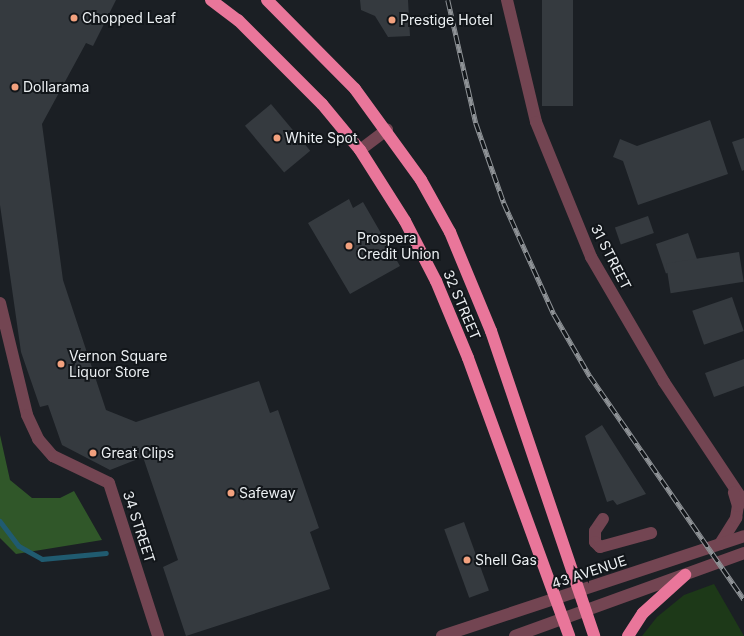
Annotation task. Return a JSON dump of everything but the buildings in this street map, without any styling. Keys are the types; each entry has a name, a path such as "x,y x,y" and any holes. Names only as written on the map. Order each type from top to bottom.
{"highway":[{"name":"32 STREET","path":"211,0 283,63 360,150 405,221 436,281 557,598 569,636"},
{"name":"32 STREET","path":"266,0 320,51 387,130 421,180 472,282 594,636"},
{"path":"628,636 643,613 685,575"}],"street":[{"name":"31 STREET","path":"507,0 536,122 591,257 664,382 744,502"},
{"path":"360,150 387,130"},
{"name":"34 STREET","path":"0,303 27,415 38,439 53,456 109,483 158,636"},
{"path":"720,544 736,518 738,506 732,484"},
{"path":"603,519 595,531 595,542 600,547 606,548 651,533"},
{"name":"43 AVENUE","path":"442,636 744,536"},
{"path":"515,636 744,553"}],"green space":[{"path":"0,435 10,480 32,498 60,498 74,491 102,540 16,554 0,538"},
{"path":"714,584 744,636 642,636 657,617 684,595"}],"waterway":[{"path":"0,521 19,546 42,559 106,553"}],"railway":[{"path":"448,0 476,123 504,203 554,314 590,376 744,599"}],"place":[{"name":"Chopped Leaf","path":"74,18"},
{"name":"Prestige Hotel","path":"392,20"},
{"name":"Dollarama","path":"15,87"},
{"name":"White Spot","path":"277,138"},
{"name":"Prospera Credit Union","path":"349,246"},
{"name":"Vernon Square Liquor Store","path":"61,364"},
{"name":"Great Clips","path":"93,453"},
{"name":"Safeway","path":"231,493"},
{"name":"Shell Gas","path":"467,560"}]}
